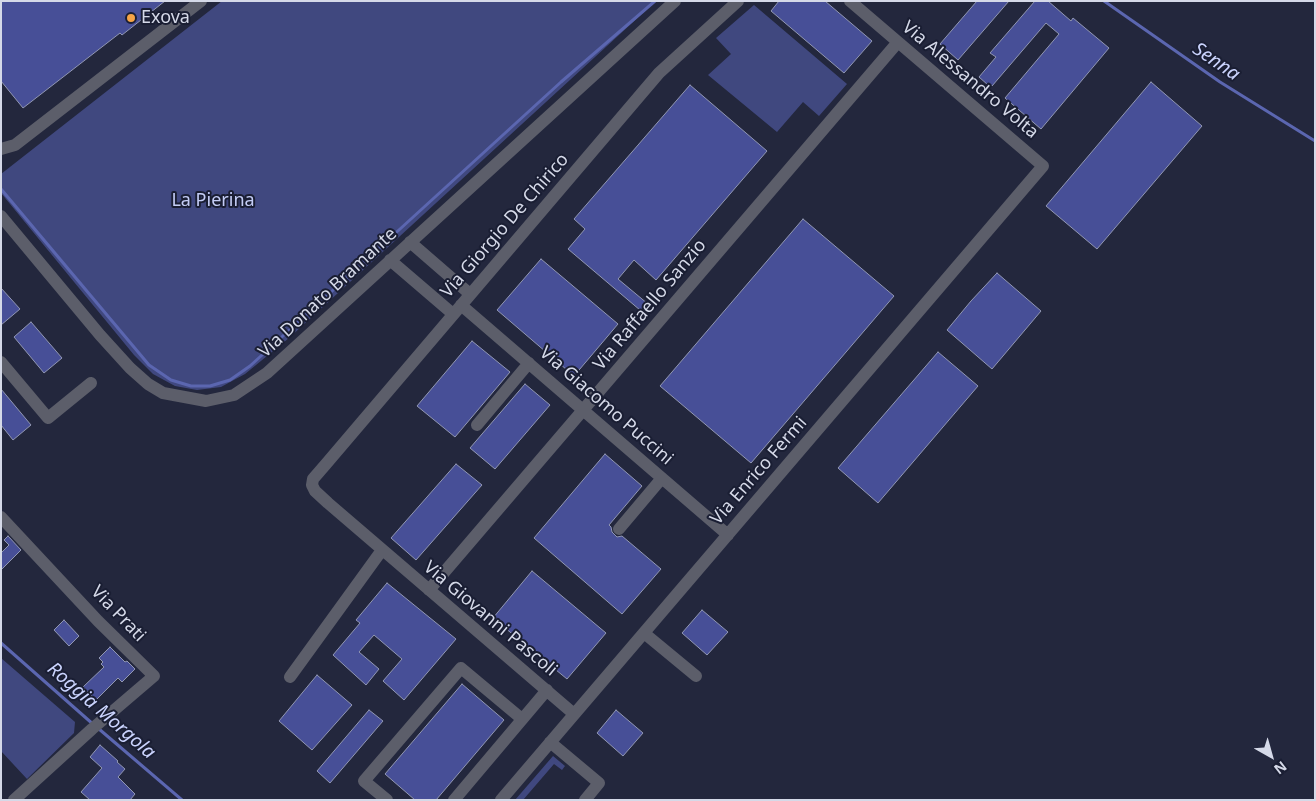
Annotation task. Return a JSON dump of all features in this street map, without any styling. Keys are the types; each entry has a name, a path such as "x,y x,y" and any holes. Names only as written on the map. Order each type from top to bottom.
{"street":[{"path":"1,149 15,145 201,1"},
{"name":"Via Donato Bramante","path":"1,216 106,341 130,368 148,384 162,394 206,402 234,395 267,373 675,1"},
{"name":"Via Giorgio De Chirico","path":"312,485 314,478 659,73 738,1"},
{"name":"Via Alessandro Volta","path":"850,1 1043,166"},
{"name":"Via Raffaello Sanzio","path":"429,590 898,42"},
{"name":"Via Enrico Fermi","path":"501,800 1043,166"},
{"path":"410,242 470,294"},
{"name":"Via Giacomo Puccini","path":"390,260 529,363 728,535"},
{"path":"1,362 48,418 91,383"},
{"path":"477,425 529,363"},
{"path":"619,529 662,478"},
{"name":"Via Giovanni Pascoli","path":"312,485 315,491 328,503 574,714"},
{"name":"Via Prati","path":"1,517 98,621 154,676 96,725 14,800"},
{"path":"290,677 382,550"},
{"path":"644,633 696,676"},
{"path":"387,800 364,781 461,668 522,719"},
{"path":"454,800 547,690"},
{"path":"550,742 599,784 585,800"}],"green space":[{"name":"La Pierina","path":"222,1 656,1 289,338 245,374 221,387 197,390 175,386 153,374 134,355 1,193 1,174"},
{"path":"754,5 847,84 819,116 803,102 777,132 708,75 731,54 716,38"},
{"path":"1,658 75,722 74,733 27,779 1,751"},
{"path":"553,756 565,766 562,770 554,764 523,800 515,800"}],"building":[{"path":"1,1 165,1 122,35 120,33 23,108 1,81"},
{"path":"779,1 825,1 872,41 844,73 771,11"},
{"path":"977,1 1009,1 958,60 940,44"},
{"path":"1035,1 1048,1 1071,21 1073,18 1109,48 1041,129 1005,98 1059,34 1046,23 992,86 979,77 996,57 990,53"},
{"path":"1151,82 1202,126 1097,249 1046,206"},
{"path":"690,85 767,151 656,280 634,260 618,279 654,309 647,316 568,249 585,229 574,219"},
{"path":"803,219 894,296 751,463 660,386"},
{"path":"541,259 618,324 574,376 497,310"},
{"path":"997,273 1041,311 992,369 947,330"},
{"path":"1,288 20,309 1,325"},
{"path":"31,322 62,358 44,373 14,337"},
{"path":"472,341 510,372 455,437 417,406"},
{"path":"938,352 978,386 878,503 838,468"},
{"path":"525,384 550,405 495,469 470,448"},
{"path":"1,389 31,425 13,440 1,425"},
{"path":"605,454 642,486 609,525 612,532 617,537 622,536 661,569 622,614 534,538"},
{"path":"456,464 482,485 416,560 391,538"},
{"path":"8,536 21,550 1,570 1,553 9,545 4,540"},
{"path":"532,571 606,633 567,679 493,618"},
{"path":"387,583 456,639 404,700 383,681 402,659 374,635 359,652 379,669 366,685 333,655 360,623 356,620"},
{"path":"702,610 728,632 707,655 682,633"},
{"path":"64,620 79,636 69,646 54,630"},
{"path":"110,647 135,669 122,682 118,678 96,700 83,687 104,667 101,664 103,662 99,658"},
{"path":"317,675 352,705 312,750 279,721"},
{"path":"462,684 504,720 436,800 415,800 385,774"},
{"path":"369,710 383,721 330,783 317,771"},
{"path":"616,710 643,733 623,756 597,733"},
{"path":"100,745 125,769 118,777 135,794 130,800 90,800 81,792 102,768 90,757"}],"waterway":[{"path":"1,189 149,365 171,380 191,386 210,386 230,380 250,366 561,82 655,1"},
{"name":"Senna","path":"1104,1 1220,82 1315,141"},
{"name":"Roggia Morgola","path":"1,643 94,725"},
{"name":"Roggia Morgola","path":"99,729 182,800"}],"place":[{"name":"Exova","path":"131,18"}]}
